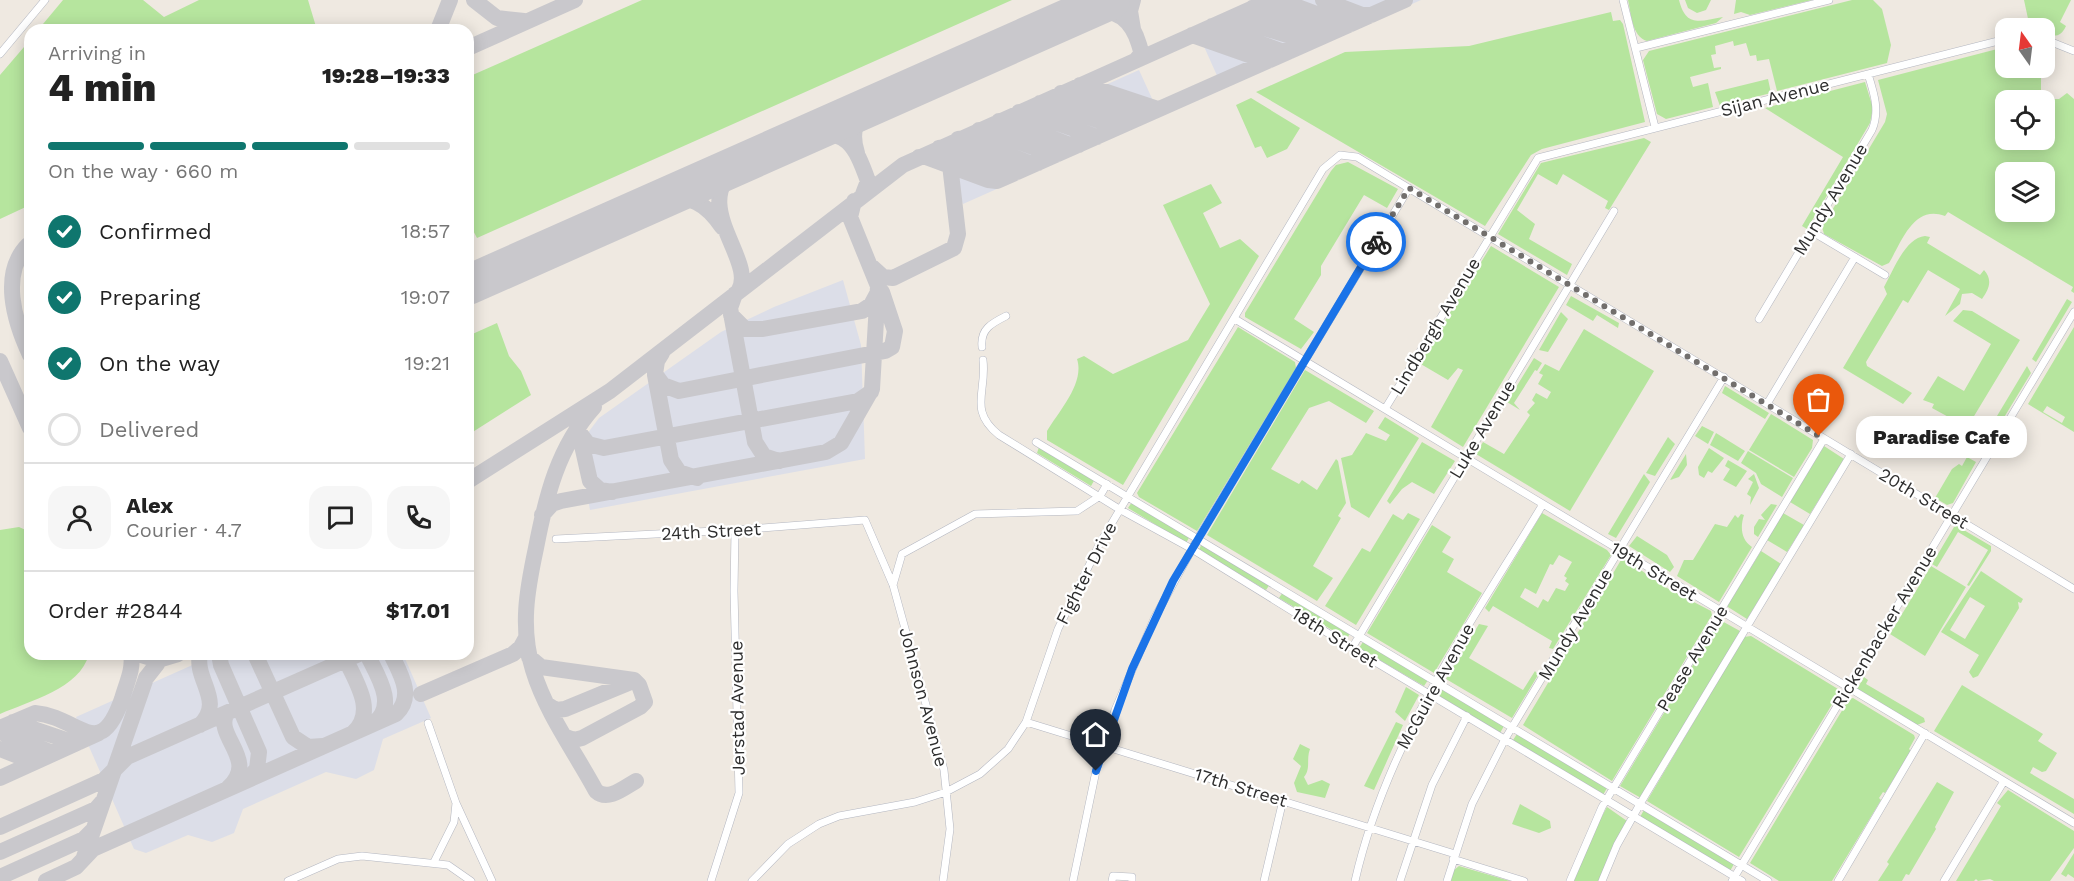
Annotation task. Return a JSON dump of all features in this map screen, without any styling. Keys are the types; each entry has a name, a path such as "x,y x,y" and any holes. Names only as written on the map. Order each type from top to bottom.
{"street":[{"path":"25,24 45,0"},
{"path":"1623,0 1655,127"},
{"path":"1636,48 1829,0"},
{"path":"0,54 24,25"},
{"name":"Sijan Avenue","path":"1545,155 1995,42"},
{"path":"2055,43 2074,51"},
{"name":"Mundy Avenue","path":"1759,319 1877,118 1868,74"},
{"name":"20th Street","path":"1340,155 1357,157 2074,589"},
{"name":"Fighter Drive","path":"752,881 788,844 819,824 839,816 915,802 946,792 980,774 1008,749 1026,722 1058,629 1076,588 1119,509 1323,169 1340,155"},
{"name":"Lindbergh Avenue","path":"1385,410 1534,162 1545,155"},
{"path":"1073,881 1086,812 1104,745 1115,710 1154,619 1198,538 1409,188"},
{"name":"Luke Avenue","path":"1352,648 1614,211"},
{"path":"1811,231 1885,274"},
{"path":"1767,404 1855,257"},
{"name":"Rickenbacker Avenue","path":"1733,879 2074,312"},
{"path":"982,347 981,337 986,327 1006,316"},
{"name":"19th Street","path":"1235,319 2074,823"},
{"name":"18th Street","path":"983,360 980,404 986,423 999,435 1634,816 1733,879 1742,881"},
{"name":"Mundy Avenue","path":"1447,881 1472,804 1505,739 1724,377"},
{"name":"Pease Avenue","path":"1570,881 1585,842 1614,788 1824,439"},
{"name":"18th Street","path":"1036,442 1768,881"},
{"name":"Pease Avenue","path":"1602,881 1617,845 1640,804 1851,454"},
{"path":"893,585 902,554 975,514 1077,511 1100,496 1107,484"},
{"name":"McGuire Avenue","path":"1355,881 1368,827 1391,768 1428,693 1543,504"},
{"name":"Johnson Avenue","path":"865,520 893,585 944,770 950,829 944,881"},
{"name":"24th Street","path":"556,539 735,530 865,520"},
{"name":"Jerstad Avenue","path":"711,881 739,793 734,591 735,530"},
{"path":"1273,598 1278,587"},
{"path":"1400,881 1432,785 1467,716"},
{"name":"17th Street","path":"1026,722 1412,841 1524,881"},
{"path":"428,723 456,803 492,881"},
{"path":"1838,881 1925,733"},
{"path":"1944,881 2004,781"},
{"path":"1264,881 1283,800"},
{"path":"434,862 454,822 456,803"},
{"path":"288,881 338,859 362,856 434,862 459,871 471,881"},
{"path":"1112,881 1113,876 1132,878 1132,881"}],"shaded area":[{"path":"1297,0 1421,0 1223,89 1202,42"},
{"path":"1139,70 1160,116 963,204 942,158"},
{"path":"843,280 861,345 865,459 590,510 578,446 599,418 721,332 774,307"},
{"path":"204,660 406,660 431,718 383,739 374,770 356,779 326,772 243,809 234,833 212,842 188,835 146,853 134,849 76,717"}],"green space":[{"path":"63,0 143,0 164,17 199,0 308,0 315,24 43,24"},
{"path":"642,0 1012,0 477,238 474,232 474,74"},
{"path":"1628,0 1679,0 1682,9 1690,19 1701,21 1723,17 1716,23 1647,41 1642,39 1635,30"},
{"path":"1685,0 1711,0 1706,10 1697,13 1688,8"},
{"path":"1736,0 1812,0 1750,15 1741,12 1734,14"},
{"path":"1852,0 1873,0 1882,9 1891,45 1887,63 1777,91 1769,59 1757,61 1756,55 1750,56 1746,43 1734,46 1733,41 1715,46 1716,54 1711,55 1714,68 1721,67 1721,69 1690,77 1693,87 1708,83 1713,107 1666,119 1657,114 1643,60 1649,51"},
{"path":"2024,0 2071,0 2060,22 2066,26 2057,35 2055,35 2055,18 2028,18"},
{"path":"1611,12 1613,21 1620,20 1623,24 1645,122 1542,149 1531,155 1485,226 1256,92 1345,52 1469,46"},
{"path":"24,47 24,208 0,219 0,75"},
{"path":"1995,50 1995,78 2041,78 2041,90 1995,90 1995,150 2055,150 2055,99 2067,93 2074,99 2074,293 2071,291 2073,287 1948,212 1945,216 1925,215 1917,220 1904,235 1889,263 1882,266 1824,234 1822,227 1885,122 1887,114 1878,80"},
{"path":"1768,79 1771,93 1720,106 1715,92"},
{"path":"1865,82 1873,108 1870,123 1807,229 1802,226 1843,157 1765,108"},
{"path":"1251,98 1300,128 1287,149 1267,158 1261,146 1255,148 1236,105"},
{"path":"1644,138 1651,142 1609,210 1605,208 1608,201 1563,174 1557,185 1538,174 1517,210 1535,224 1529,239 1572,264 1567,275 1498,234 1541,163"},
{"path":"1348,162 1398,189 1387,208 1364,195 1321,266 1321,275 1294,319 1314,332 1301,349 1245,317 1245,313 1331,171 1336,165"},
{"path":"1211,184 1222,203 1203,213 1220,248 1240,239 1259,256 1123,485 1047,440 1047,431 1074,387 1077,378 1077,359 1084,356 1113,374 1188,340 1210,304 1163,205"},
{"path":"1925,236 1930,237 1927,243 1980,275 1984,270 1989,284 1982,299 1972,293 1962,294 1960,304 1945,316 1960,289 1928,270 1908,303 1903,300 1866,362 1867,366 1912,393 1903,404 1843,368 1887,294 1884,287 1900,256 1911,243"},
{"path":"1491,246 1559,287 1463,447 1431,427 1463,370 1458,368 1448,380 1419,363"},
{"path":"1571,296 1619,323 1618,328 1597,315 1593,321 1566,305"},
{"path":"2067,299 2072,302 2036,362 2032,359"},
{"path":"1963,310 1972,311 2020,340 1962,436 1967,441 1948,431 1954,420 1932,408 1934,404 1923,400 1938,376 1964,391 1991,344 1953,321"},
{"path":"1561,312 1568,319 1548,352 1539,350"},
{"path":"497,323 509,356 521,371 531,395 474,431 474,333"},
{"path":"1238,327 1295,362 1296,368 1197,531 1139,497 1137,493"},
{"path":"2074,327 2074,432 2028,404","holes":["2047,406 2065,417 2062,423 2043,412"]},
{"path":"1584,329 1654,371 1570,511 1476,454 1483,442 1504,454 1530,415 1527,412 1535,403 1532,400 1536,393 1547,399 1551,392 1538,384 1543,375 1539,373 1545,364 1559,371"},
{"path":"1534,358 1542,363 1514,403 1520,410 1507,402"},
{"path":"2027,366 2031,373 1983,452 1975,444 1979,446"},
{"path":"1305,370 1374,411 1366,423 1329,401 1309,408 1271,469 1299,484 1302,480 1317,490 1336,459 1338,461 1346,503 1338,516 1341,518 1313,566 1333,578 1317,601 1207,535"},
{"path":"1725,386 1769,413 1765,419 1722,393"},
{"path":"1771,414 1813,440 1812,448 1794,477 1749,450"},
{"path":"1385,417 1419,438 1369,518 1351,507 1341,458 1352,455 1366,433 1386,441 1390,435 1378,428"},
{"path":"1702,426 1714,432 1708,444 1695,436"},
{"path":"1716,433 1745,451 1738,461 1710,445"},
{"path":"1668,437 1675,444 1655,476 1646,473"},
{"path":"1422,442 1455,461 1434,494 1412,482 1402,489 1390,504 1387,501"},
{"path":"1824,446 1844,459 1810,514 1790,502"},
{"path":"1039,447 1095,479 1091,486 1037,453"},
{"path":"1709,448 1724,458 1712,473 1708,471 1704,478 1699,475 1698,467"},
{"path":"1748,451 1793,478 1782,497 1761,484 1756,473 1741,463"},
{"path":"1686,454 1687,465 1679,477 1670,480"},
{"path":"1967,457 1976,462 1953,503 1947,505 1935,498 1952,469 1959,464 1962,466"},
{"path":"1728,460 1747,471 1736,487 1723,480 1730,469 1725,466"},
{"path":"1644,474 1650,482 1616,538 1608,534"},
{"path":"1754,474 1759,488 1750,505 1751,497 1747,494 1753,482 1748,479"},
{"path":"1132,502 1190,536 1186,543 1128,508"},
{"path":"1771,504 1777,505 1758,537 1754,534 1754,527 1759,519 1765,520 1761,515"},
{"path":"1408,513 1420,519 1356,625 1325,606 1362,548 1370,552 1393,514 1403,520"},
{"path":"1542,513 1607,550 1611,555 1553,649 1549,648 1552,641 1493,606 1489,612 1485,608","holes":["1559,555 1572,562 1564,576 1567,578 1565,581 1569,584 1565,591 1556,588 1548,602 1543,599 1538,608 1520,597 1525,588 1536,594 1550,564 1553,565"]},
{"path":"1783,513 1804,525 1787,552 1767,540"},
{"path":"1741,514 1744,515 1742,529 1744,537 1752,547 1719,602 1677,576 1684,560 1693,560 1715,524 1727,527 1735,515 1738,518"},
{"path":"1432,525 1451,537 1442,552 1454,559 1447,572 1482,593 1434,673 1367,633"},
{"path":"1957,526 1991,546 1991,551 1969,586 1967,585 1988,550 1958,532 1937,567 1932,564 1954,527"},
{"path":"19,527 24,529 24,660 86,660 84,666 65,685 39,699 0,714 0,530"},
{"path":"1637,536 1667,555 1674,567 1670,572 1629,546"},
{"path":"1202,543 1270,584 1266,590 1199,550"},
{"path":"1761,551 1781,564 1747,619 1728,605"},
{"path":"1625,559 1665,587 1711,611 1712,615 1612,781 1523,725 1621,560"},
{"path":"1931,566 1966,587 1925,656 1890,634"},
{"path":"1981,571 2023,599 2021,603 2018,602 2019,608 1978,676 1973,678 1969,672 1979,655 1941,632","holes":["1970,597 1985,606 1965,639 1950,630"]},
{"path":"1283,592 1350,633 1347,639 1279,598"},
{"path":"1720,620 1740,631 1739,634 1641,798 1620,786"},
{"path":"1479,624 1488,626 1469,658 1523,690 1535,671 1538,675 1512,718 1446,679"},
{"path":"1751,636 1838,689 1839,693 1739,857 1647,801 1744,637"},
{"path":"1363,642 1428,680 1424,686 1359,648"},
{"path":"1864,677 1868,680 1866,684 1924,718 1925,722 1917,725 1857,689"},
{"path":"1962,685 2043,734 2038,741 2057,753 2046,771 2042,772 2033,767 2030,773 2074,799 2074,814 1934,731"},
{"path":"1406,687 1419,695 1405,721 1395,712"},
{"path":"1440,687 1504,726 1500,733 1436,694"},
{"path":"1853,698 1914,735 1915,738 1909,749 1911,751 1885,793 1883,792 1879,798 1881,800 1832,881 1779,881 1750,863 1849,699"},
{"path":"1396,722 1403,725 1374,790 1364,786"},
{"path":"1517,734 1607,788 1603,795 1513,740"},
{"path":"1300,744 1310,749 1304,777 1308,785 1322,780 1330,784 1325,798 1297,792 1294,783 1301,766 1293,759"},
{"path":"1937,782 1954,792 1936,829 1909,875 1906,874 1902,881 1878,881 1889,864 1887,862"},
{"path":"2008,790 2074,831 2074,848 2050,881 1994,881 1990,879 1978,881 1976,879 1956,881 2001,806 1997,803"},
{"path":"1520,804 1550,821 1551,828 1539,833 1512,824"},
{"path":"1607,807 1627,821 1599,881 1574,881 1596,827"},
{"path":"1644,810 1734,864 1730,871 1640,817"},
{"path":"2074,853 2074,878 2068,874 2066,877 2061,874"},
{"path":"1459,866 1510,881 1451,881 1454,870"}],"taxiway":[{"path":"440,24 450,0"},
{"path":"474,0 497,18 524,21"},
{"path":"474,45 575,0"},
{"path":"1133,0 1130,11 1133,29"},
{"path":"474,477 610,391 903,165 1271,0"},
{"path":"1279,0 1343,24 1351,24"},
{"path":"1323,0 1362,15 1371,15"},
{"path":"919,157 926,157 988,180 997,181 1405,0"},
{"path":"1252,8 1330,33"},
{"path":"1083,12 1107,12 1126,21 1132,28 1140,47 1141,54 1137,59"},
{"path":"1232,18 1310,42"},
{"path":"1212,26 1281,51 1290,51"},
{"path":"1192,35 1263,60 1270,60"},
{"path":"1080,85 1158,109"},
{"path":"1061,93 1138,118"},
{"path":"1040,103 1118,127"},
{"path":"857,153 854,140 855,129 868,108"},
{"path":"1019,112 1026,112 1097,137"},
{"path":"999,121 1008,121 1067,144 1079,145"},
{"path":"979,130 987,130 1049,153 1058,154"},
{"path":"806,135 831,134 848,142 859,158 868,181 863,194"},
{"path":"958,139 966,138 1029,163 1038,163"},
{"path":"939,148 945,147 1010,172 1017,172"},
{"path":"872,267 883,277 893,278 954,248 958,234 949,156"},
{"path":"738,292 742,279 740,265 726,232 719,197 725,181 739,165"},
{"path":"662,199 681,198 697,202 710,212 722,227"},
{"path":"542,515 552,504 561,501 826,452 841,443 872,389 878,286 850,217 854,201"},
{"path":"24,250 14,269 12,283 15,313 24,342"},
{"path":"731,315 745,329 763,329 862,311 871,305 878,292"},
{"path":"662,353 657,361 655,374 663,385 679,391 885,351 892,347 895,331 882,292"},
{"path":"735,294 730,308 755,442 764,456 779,461"},
{"path":"0,361 24,415"},
{"path":"655,375 671,460 679,472 697,478"},
{"path":"579,432 588,444 604,448 858,401 871,392"},
{"path":"594,407 562,455 549,491 530,579 526,609 527,639 533,670 545,702 596,791 601,794 611,794 636,781"},
{"path":"579,432 590,481 600,490 612,492"},
{"path":"421,694 513,654 526,638"},
{"path":"529,657 541,667 634,680 639,685 645,702 640,707 582,738 574,740 566,737"},
{"path":"0,728 35,713 51,716 87,732 96,733 105,729 114,718 122,699 132,660"},
{"path":"199,660 210,707 200,725"},
{"path":"220,660 259,752 257,769 247,780"},
{"path":"258,660 293,737 308,747 323,746"},
{"path":"0,827 104,780 127,757 345,660"},
{"path":"346,660 358,684 364,705 364,715 353,733"},
{"path":"370,660 380,680 385,699 381,716 374,723"},
{"path":"46,881 76,867 93,849 396,714 402,707 405,692 402,677 394,660"},
{"path":"84,857 146,678 157,664"},
{"path":"548,705 556,710 565,709 633,681"},
{"path":"227,713 224,722 238,758 239,768 237,778 228,788"},
{"path":"13,722 72,742 79,742"},
{"path":"0,732 50,752 59,751"},
{"path":"0,778 99,733"},
{"path":"0,749 31,761 39,760"},
{"path":"0,852 96,809 103,801"},
{"path":"0,877 84,839 92,831"}],"runway":[{"path":"474,282 1110,0"}],"way so far":[{"path":"1376,242 1409,188 1819,436"}],"place":[{"name":"Paradise Cafe","path":"1819,436"}],"route":[{"path":"1096,771 1115,710 1173,581 1376,242"}]}
